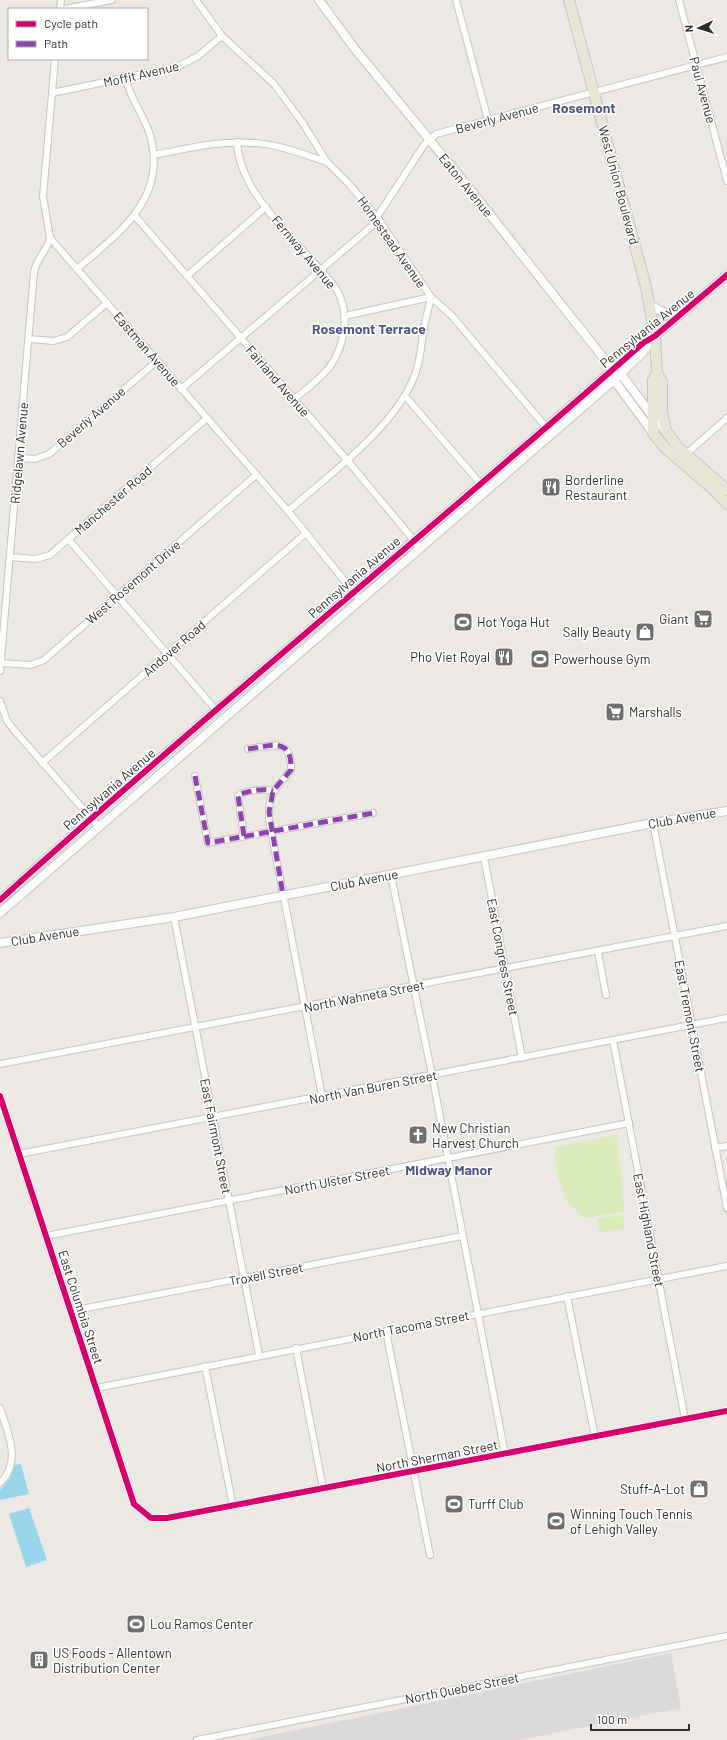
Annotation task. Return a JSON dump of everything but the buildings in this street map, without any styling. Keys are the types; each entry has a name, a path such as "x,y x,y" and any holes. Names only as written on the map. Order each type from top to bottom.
{"main road":[{"name":"West Union Boulevard","path":"569,0 646,287 655,336 657,373 662,382 662,412 666,432"},
{"name":"West Union Boulevard","path":"653,433 653,380 657,373"},
{"path":"666,432 686,454 727,490"},
{"path":"653,433 665,448 714,490 727,504"}],"street":[{"path":"69,8 112,0"},
{"name":"Homestead Avenue","path":"196,0 222,36 274,84 302,122 327,162 350,184 378,218 431,297 452,316 546,427"},
{"name":"Eaton Avenue","path":"318,0 355,49 429,139 613,370 621,374 666,432"},
{"path":"456,0 488,120"},
{"name":"Paul Avenue","path":"679,0 727,181"},
{"name":"Moffit Avenue","path":"52,93 126,79 177,67 198,56 222,36"},
{"name":"Beverly Avenue","path":"429,139 436,134 727,57"},
{"path":"50,238 43,196 55,60"},
{"path":"77,269 121,231 135,216 148,189 153,172 154,155 149,133 131,96 126,79"},
{"path":"181,389 320,270 378,218 429,139"},
{"path":"154,155 205,145 237,142 270,145 327,162"},
{"name":"Fernway Avenue","path":"237,142 238,155 244,175 251,188 338,293 345,316 342,339 333,361 317,380 294,400"},
{"path":"187,276 266,207"},
{"name":"Fairland Avenue","path":"135,216 420,548"},
{"name":"Eastman Avenue","path":"50,238 288,511 360,600"},
{"name":"Ridgelawn Avenue","path":"0,671 35,266 50,238"},
{"name":"Pennsylvania Avenue","path":"0,900 353,592 643,343 655,336 727,275"},
{"path":"288,511 383,425 405,396 418,365 431,297 345,316"},
{"path":"29,339 54,341 67,337 107,303"},
{"path":"649,304 667,314 683,313"},
{"name":"Pennsylvania Avenue","path":"0,913 621,374 644,351 655,336"},
{"name":"Beverly Avenue","path":"19,458 35,458 49,454 157,361"},
{"path":"613,370 614,380 653,433"},
{"path":"405,396 486,490"},
{"name":"Manchester Road","path":"10,557 36,560 50,555 206,418"},
{"path":"686,454 727,418"},
{"name":"West Rosemont Drive","path":"1,663 31,665 44,660 256,475"},
{"name":"Andover Road","path":"42,763 306,533"},
{"path":"68,538 216,710"},
{"path":"0,701 7,721 99,827"},
{"path":"248,749 280,745 286,748 290,756 290,770 273,791 269,812 271,831 322,1096"},
{"path":"195,776 208,843 373,813"},
{"path":"244,836 238,796 245,792 265,789 273,791"},
{"name":"Club Avenue","path":"0,943 174,917 653,823 727,811"},
{"name":"East Tremont Street","path":"653,823 727,1208"},
{"name":"East Congress Street","path":"484,857 522,1058"},
{"path":"391,875 432,1075 505,1454"},
{"name":"East Fairmont Street","path":"174,917 259,1355"},
{"name":"North Wahneta Street","path":"0,1064 598,952 727,926"},
{"path":"598,952 606,995"},
{"name":"North Van Buren Street","path":"19,1154 727,1018"},
{"name":"East Highland Street","path":"613,1040 685,1419"},
{"name":"East Columbia Street","path":"0,1096 134,1504 151,1518"},
{"name":"North Ulster Street","path":"46,1236 629,1123"},
{"path":"716,1148 727,1146"},
{"name":"Troxell Street","path":"71,1311 462,1236"},
{"name":"North Tacoma Street","path":"96,1388 259,1355 727,1266"},
{"path":"568,1296 595,1436"},
{"path":"386,1331 430,1555"},
{"path":"296,1348 323,1488"},
{"path":"205,1366 233,1506"},
{"path":"0,1408 12,1446 11,1464 0,1483"},
{"name":"North Sherman Street","path":"151,1518 167,1518 233,1506 727,1411"},
{"name":"North Quebec Street","path":"197,1740 727,1636"}],"shaded area":[{"path":"671,1653 681,1708 519,1740 248,1740"}],"green space":[{"path":"617,1135 625,1212 583,1218 566,1200 556,1170 555,1147"},
{"path":"623,1215 625,1229 599,1233 597,1219"}],"water":[{"path":"21,1464 29,1494 0,1500 0,1490 10,1478 15,1465"},
{"path":"29,1508 47,1560 26,1567 9,1514"}],"marked path":[{"path":"248,749 272,745 278,746 284,748 288,752 290,759 291,770 273,791 269,812 283,895"},
{"path":"195,776 208,843 373,813"},
{"path":"244,836 238,796 240,794 256,790 273,791"}],"cycle path":[{"path":"0,900 159,759 482,483 643,343 655,336 727,275"},
{"path":"0,1096 134,1504 151,1518 167,1518 727,1411"}],"place":[{"name":"Borderline Restaurant","path":"551,487"},
{"name":"Giant","path":"703,619"},
{"name":"Hot Yoga Hut","path":"463,622"},
{"name":"Sally Beauty","path":"645,632"},
{"name":"Pho Viet Royal","path":"504,657"},
{"name":"Powerhouse Gym","path":"540,659"},
{"name":"Marshalls","path":"615,712"},
{"name":"New Christian Harvest Church","path":"418,1135"},
{"name":"Stuff-A-Lot","path":"699,1489"},
{"name":"Turff Club","path":"454,1504"},
{"name":"Winning Touch Tennis of Lehigh Valley","path":"556,1521"},
{"name":"Lou Ramos Center","path":"136,1624"},
{"name":"US Foods - Allentown Distribution Center","path":"39,1660"}],"district":[{"name":"Rosemont","path":"584,108"},
{"name":"Rosemont Terrace","path":"369,329"},
{"name":"Midway Manor","path":"449,1170"}]}
